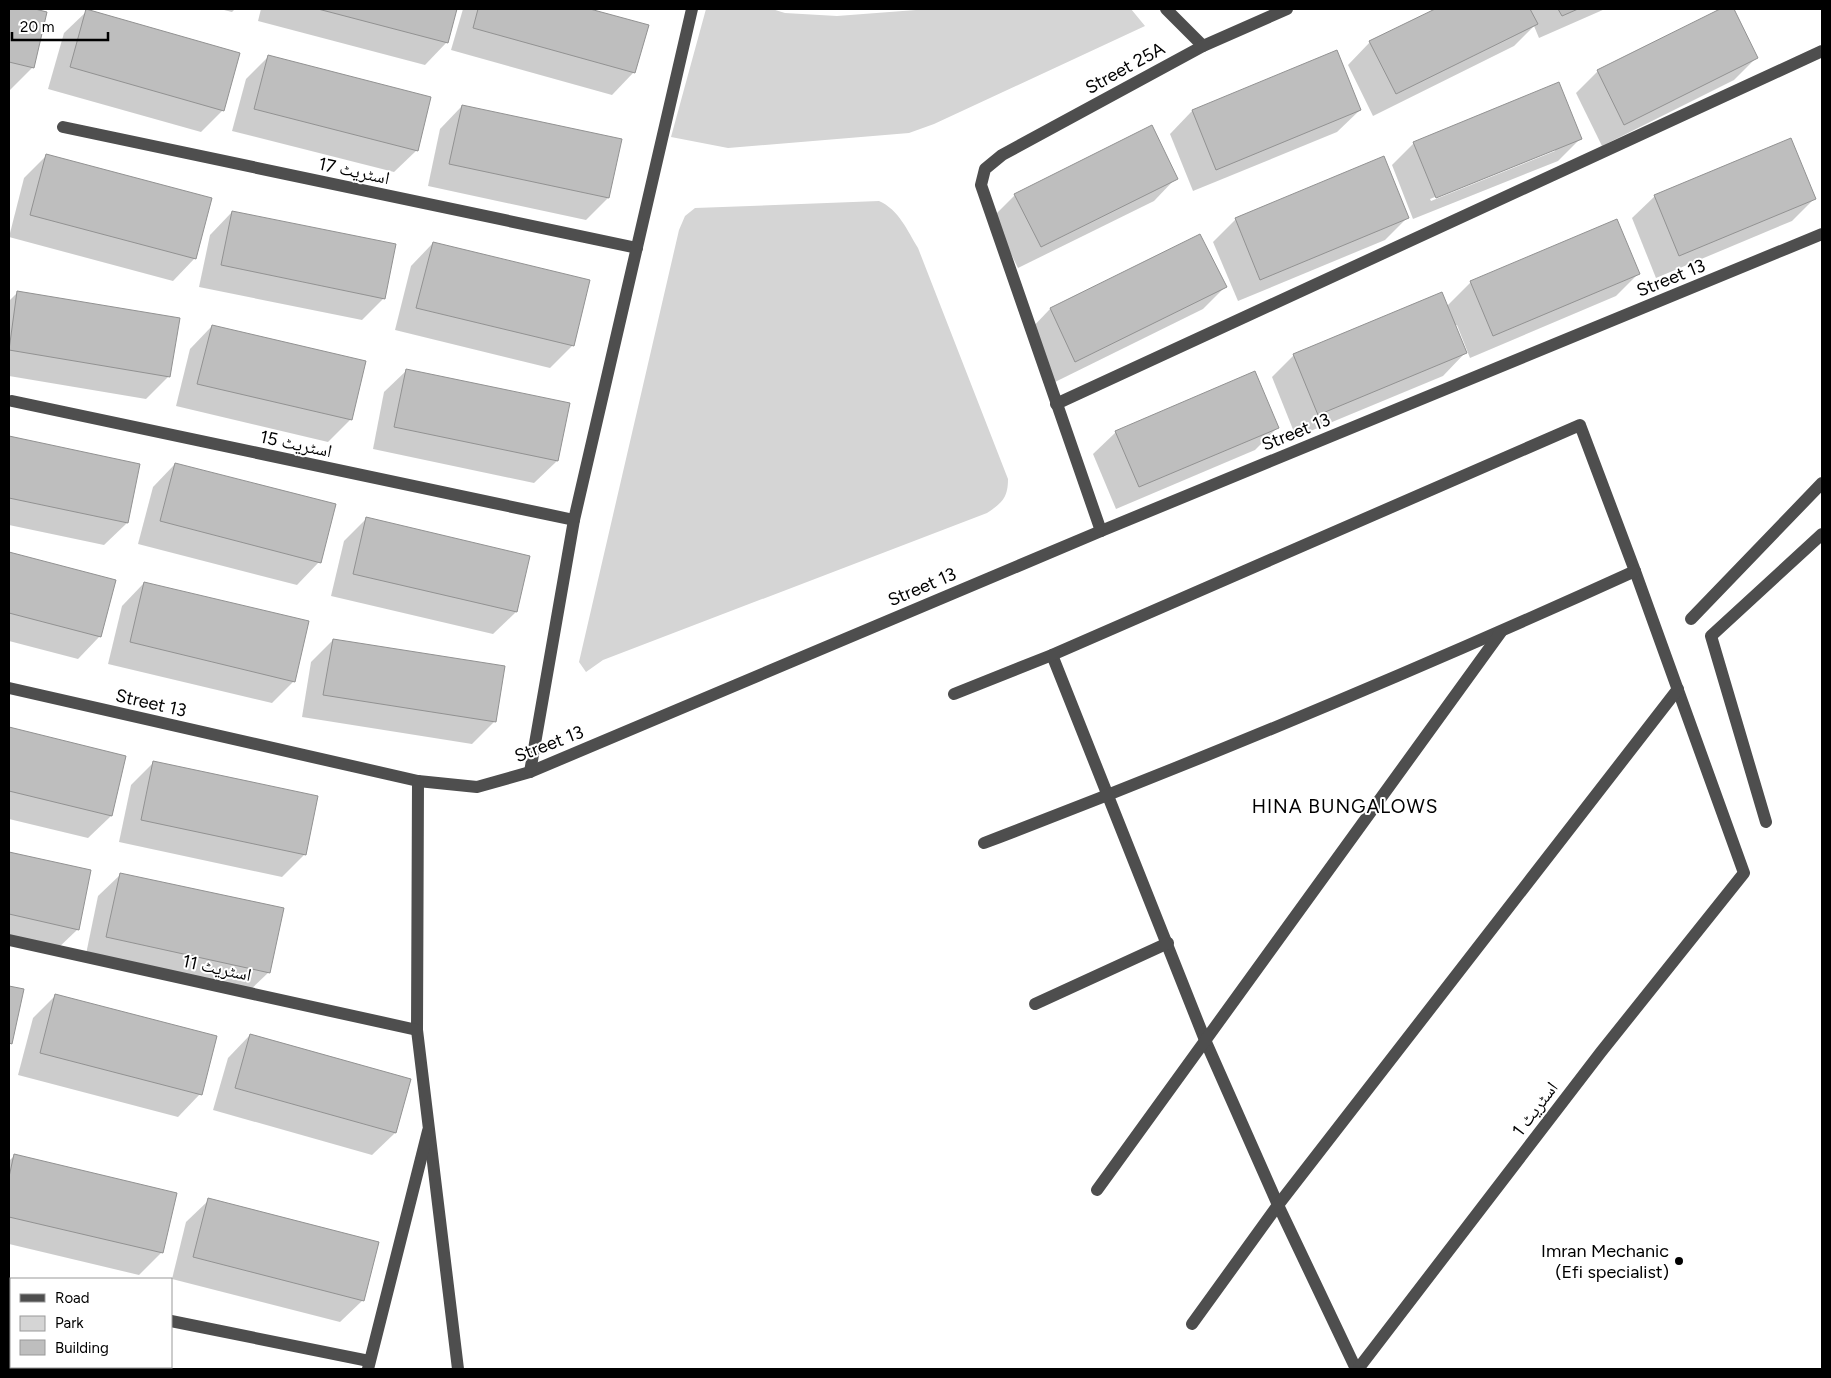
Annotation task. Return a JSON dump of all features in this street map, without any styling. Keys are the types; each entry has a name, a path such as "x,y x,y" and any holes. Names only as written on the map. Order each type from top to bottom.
{"street":[{"path":"530,772 574,520 692,9"},
{"path":"1166,9 1203,46"},
{"name":"Street 25A","path":"1056,404 981,185 985,169 1002,155 1203,46 1287,9"},
{"path":"1101,531 1056,404 1822,51"},
{"name":"اسٹریٹ 17","path":"63,128 637,248"},
{"name":"Street 13","path":"9,688 418,781 477,787 530,772 1101,531 1822,234"},
{"name":"اسٹریٹ 15","path":"12,402 574,520"},
{"path":"954,694 1052,655 1580,425 1678,689 1278,1205 1192,1324"},
{"path":"1692,619 1822,482"},
{"path":"1766,822 1712,636 1822,534"},
{"path":"984,843 1109,796 1501,632 1635,571"},
{"path":"1097,1190 1501,632"},
{"path":"1052,655 1205,1040 1278,1205 1357,1369"},
{"name":"اسٹریٹ 1","path":"1357,1369 1601,1052 1744,873 1678,689"},
{"path":"418,781 417,1030 430,1123 458,1369"},
{"name":"اسٹریٹ 11","path":"9,940 417,1030"},
{"path":"1035,1004 1168,943"},
{"path":"172,1322 369,1365 430,1123"}],"green space":[{"path":"706,9 772,9 785,13 837,16 929,9 1131,9 1145,26 934,124 909,133 728,148 671,137"},
{"path":"879,201 897,215 918,248 1008,479 1007,491 1003,499 987,513 603,660 586,672 579,662 679,230 685,216 695,208"}],"building":[{"path":"9,9 35,9 47,12 34,68 9,62"},
{"path":"86,9 240,53 224,111 70,67"},
{"path":"318,9 457,9 448,43"},
{"path":"478,9 590,9 649,25 635,73 473,28"},
{"path":"1435,9 1530,9 1538,24 1396,94 1369,41"},
{"path":"1558,9 1578,9 1562,16"},
{"path":"1720,9 1734,9 1758,58 1624,125 1597,70"},
{"path":"1337,50 1361,110 1216,170 1192,110"},
{"path":"268,55 431,97 418,151 254,109"},
{"path":"1559,82 1582,139 1436,198 1413,142"},
{"path":"462,105 622,139 609,198 449,164"},
{"path":"1152,125 1178,179 1041,247 1014,194"},
{"path":"1791,138 1816,199 1679,256 1654,195"},
{"path":"46,154 212,198 196,259 30,215"},
{"path":"1384,156 1409,218 1260,280 1235,218"},
{"path":"232,211 396,244 385,299 221,265"},
{"path":"1617,219 1640,274 1493,336 1470,281"},
{"path":"1200,234 1227,287 1075,362 1050,308"},
{"path":"433,242 590,280 574,346 416,308"},
{"path":"17,291 180,318 170,377 9,350"},
{"path":"1442,292 1467,353 1318,415 1293,354"},
{"path":"212,325 366,361 352,420 197,384"},
{"path":"406,369 570,403 558,461 394,427"},
{"path":"1255,371 1279,428 1139,487 1115,431"},
{"path":"9,436 140,464 128,523 9,498"},
{"path":"175,463 336,504 321,563 160,521"},
{"path":"366,517 530,556 517,612 353,574"},
{"path":"9,552 116,580 101,637 9,613"},
{"path":"144,582 309,621 295,682 130,642"},
{"path":"333,639 505,666 496,722 323,695"},
{"path":"9,727 126,756 112,816 9,791"},
{"path":"153,761 318,796 306,855 141,820"},
{"path":"9,852 91,870 79,930 9,914"},
{"path":"120,873 284,908 270,973 106,937"},
{"path":"9,986 24,989 12,1044 9,1043"},
{"path":"55,994 217,1036 202,1095 40,1053"},
{"path":"250,1034 411,1079 396,1133 235,1088"},
{"path":"14,1154 177,1193 163,1253 9,1217 9,1177"},
{"path":"208,1198 379,1242 364,1301 193,1257"}],"place":[{"name":"Imran Mechanic (Efi specialist)","path":"1679,1261"}],"district":[{"name":"HINA BUNGALOWS","path":"1345,806"}]}
